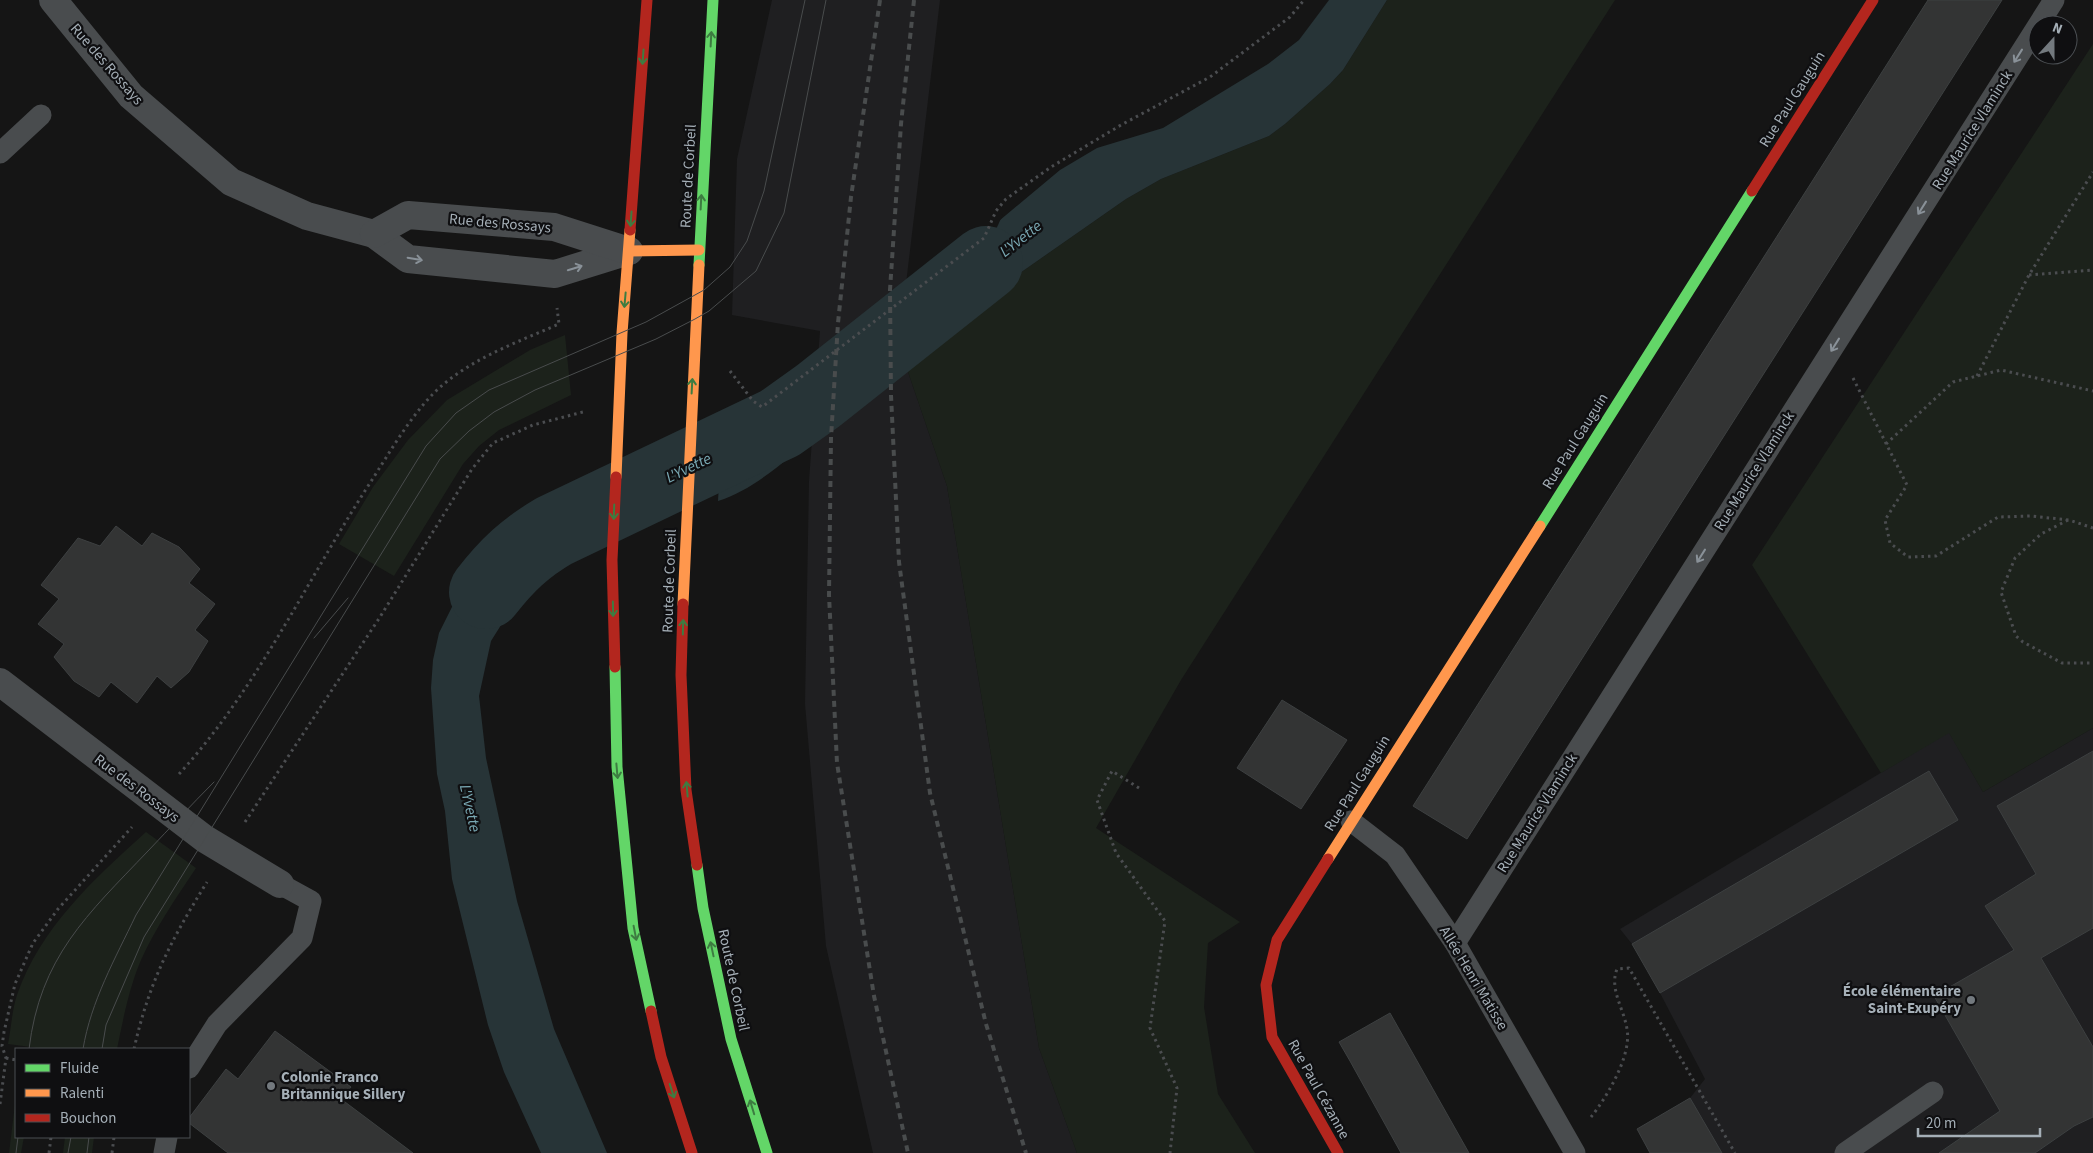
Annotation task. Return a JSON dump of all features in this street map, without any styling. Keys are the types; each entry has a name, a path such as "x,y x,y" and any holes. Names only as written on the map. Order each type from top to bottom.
{"main road":[{"path":"647,0 622,332 612,560 617,767 633,928 661,1057 692,1153"},
{"name":"Route de Corbeil","path":"713,0 698,250 691,435 684,538 682,675 686,790 703,908 730,1039 767,1153"},
{"name":"Rue Paul Gauguin","path":"1302,898 1872,0"},
{"path":"629,251 698,250"},
{"name":"Rue Paul Cézanne","path":"1302,898 1277,940 1266,985 1272,1036 1338,1153"}],"street":[{"name":"Rue des Rossays","path":"53,0 131,96 231,182 307,216 374,234 408,259 555,274 629,251"},
{"name":"Rue des Rossays","path":"374,234 408,215 554,227 629,251"},
{"name":"Rue des Rossays","path":"0,682 153,802 225,853 280,884"}],"lane":[{"name":"Rue Maurice Vlaminck","path":"1455,943 2054,0"},
{"path":"0,152 41,115"},
{"name":"Allée Henri Matisse","path":"1351,821 1395,855 1455,943 1570,1145"},
{"path":"190,1066 217,1024 302,938 311,901 280,884"},
{"path":"1845,1153 1933,1092"},
{"path":"164,1153 167,1138"}],"path":[{"path":"729,370 753,401 762,408 984,238 996,211 1006,199 1051,167 1120,125 1210,77 1290,17 1304,0"},
{"path":"1977,376 2030,275 2093,172"},
{"path":"2030,275 2093,270"},
{"path":"172,781 196,755 259,668 337,534 408,424 444,383 490,354 559,324"},
{"path":"1835,344 1908,485 1885,520 1890,542 1908,557 1936,556 1998,517 2031,516 2069,520 2093,528"},
{"path":"1886,444 1953,382 2001,370 2093,391"},
{"path":"134,1048 141,1016 153,982 173,937 225,853 380,617 472,468 493,443 533,425 589,410"},
{"path":"2069,520 2041,534 2015,558 2001,592 2016,636 2023,642 2062,663 2093,663"},
{"path":"1139,788 1112,770 1097,800 1116,853 1165,921 1150,1028 1177,1088 1170,1153"},
{"path":"0,1104 6,1058 2,1046 2,1032 15,984 33,944 58,909 138,820"},
{"path":"1570,1145 1606,1098 1624,1057 1628,1030 1613,980 1617,969 1629,968 1735,1153"},
{"path":"6,1058 15,1060"},
{"path":"49,1153 51,1138"},
{"path":"112,1153 114,1138"}],"shaded area":[{"path":"772,0 940,0 905,292 906,366 947,486 1039,1048 1077,1153 873,1153 826,946 805,704 809,481 820,331 732,315 737,159"},
{"path":"1387,0 1615,0 1181,680 1096,828 1240,922 1208,943 1204,1007 1218,1094 1255,1153 1077,1153 1039,1048 947,486 906,366 1020,273 1126,199 1161,179 1269,136 1285,124 1343,70"},
{"path":"2093,44 2093,728 1983,792 1949,733 1881,773 1752,565"},
{"path":"565,335 571,395 499,430 479,446 463,464 394,576 339,544 373,487 408,440 447,400 530,350"},
{"path":"2093,728 2093,1153 1651,1153 1637,1129 1690,1098 1705,1079 1660,993 1632,944 1620,929 1949,732 1983,792"},
{"path":"146,832 196,868 160,924 141,960 124,1015 117,1048 38,1048 8,1044 17,995 27,971 54,926 108,867"},
{"path":"15,1104 15,1138 24,1138 21,1153 9,1153"},
{"path":"65,1138 94,1138 92,1153 63,1153"}],"water":[{"path":"1329,0 1387,0 1343,70 1285,124 1269,136 1161,179 1126,199 1020,273 906,366 908,297 1060,170 1097,148 1163,128 1268,64 1299,40"},
{"path":"817,367 817,435 758,481 732,496 718,501 722,432 753,418"},
{"path":"563,499 560,556 523,590 491,641 479,696 486,758 517,901 554,1029 607,1153 541,1153 504,1072 488,1025 452,879 445,811 437,774 431,688 433,660 439,633 459,593 489,542 518,518"}],"pier":[{"path":"1003,214 989,245 904,310 906,295"},
{"path":"816,365 819,366 820,376 760,422 755,413"}],"building":[{"path":"1928,0 2002,0 1467,839 1413,806"},
{"path":"116,526 142,546 152,533 179,547 200,569 189,583 215,604 195,630 208,641 189,672 171,688 157,676 137,703 111,682 99,697 74,681 54,657 64,644 38,624 59,599 41,585 78,538 100,546"},
{"path":"1282,700 1347,740 1301,809 1237,768"},
{"path":"2093,751 2093,928 2041,958 2093,1047 2093,1117 2074,1126 2035,1153 1939,1153 2000,1111 1934,996 2014,950 1985,906 2036,874 1997,806"},
{"path":"1929,771 1958,820 1660,993 1632,944"},
{"path":"1390,1013 1469,1153 1401,1153 1339,1042"},
{"name":"Colonie Franco Britannique Sillery","path":"275,1031 351,1087 341,1099 413,1153 228,1153 190,1124 190,1117 226,1069 238,1079"},
{"path":"1690,1098 1722,1153 1650,1153 1637,1129"}],"waterway":[{"name":"L'Yvette","path":"486,592 501,573 517,558 554,531 780,423 818,396 986,263"}],"tram line":[{"path":"83,1048 98,997 136,915 426,446 456,413 489,390 646,322 704,290 730,267 747,241 764,191 805,0"},
{"path":"102,1048 106,1025 144,937 440,459 469,431 494,412 535,390 656,339 695,319 709,311 756,271 784,213 826,0"},
{"path":"314,638 348,598"},
{"path":"29,1048 35,1017 44,988 55,963 70,940 105,896 214,782"},
{"path":"16,1153 18,1138"},
{"path":"68,1153 71,1138"},
{"path":"87,1153 89,1138"}],"railway":[{"path":"880,0 851,197 838,323 831,438 829,595 837,763 874,996 908,1153"},
{"path":"914,0 901,124 890,290 891,395 899,562 930,793 986,1024 1026,1153"}],"traffic: fast":[{"path":"699,265 713,0"},
{"path":"1540,526 1752,191"},
{"path":"615,667 617,767 633,928 651,1011"},
{"path":"697,865 703,908 731,1039 767,1153"}],"traffic: slow":[{"path":"616,477 622,333 630,230"},
{"path":"629,251 699,250"},
{"path":"683,604 699,265"},
{"path":"1328,859 1540,526"}],"traffic: jam":[{"path":"630,230 647,0"},
{"path":"1752,191 1873,0"},
{"path":"615,667 612,560 616,477"},
{"path":"683,604 681,675 686,790 697,865"},
{"path":"1328,859 1277,940 1266,985 1272,1037 1338,1153"},
{"path":"651,1011 661,1057 692,1153"}],"place":[{"name":"École élémentaire Saint-Exupéry","path":"1971,1000"},
{"name":"Colonie Franco Britannique Sillery","path":"271,1086"}]}
